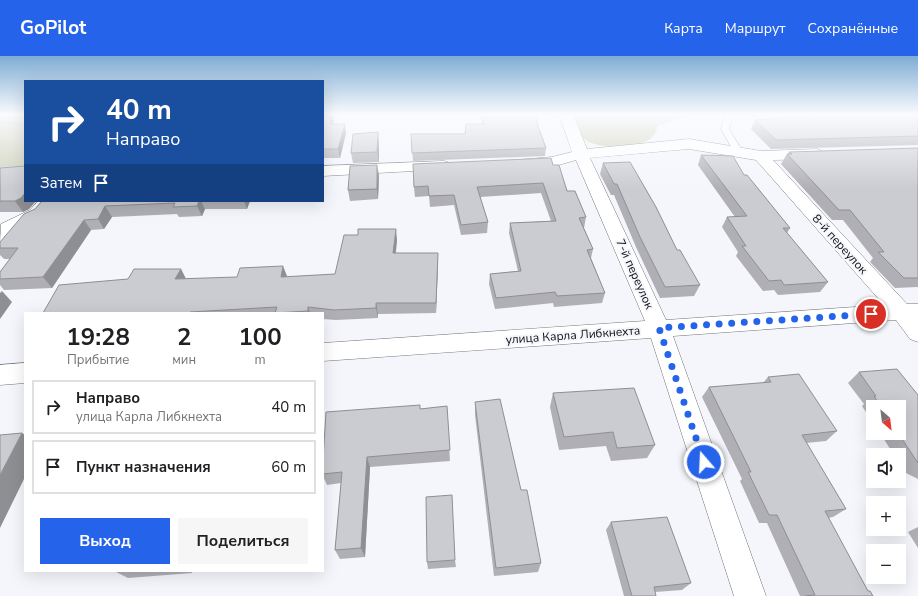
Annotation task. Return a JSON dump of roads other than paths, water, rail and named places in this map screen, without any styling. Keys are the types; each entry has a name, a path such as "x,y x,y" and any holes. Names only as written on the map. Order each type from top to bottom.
{"street":[{"name":"7-й переулок","path":"575,139 659,328 750,596"},
{"path":"505,164 553,162 581,154 690,144 761,156 832,154"},
{"name":"8-й переулок","path":"761,156 910,312 918,333"},
{"path":"324,171 458,166"},
{"path":"2,231 36,214 47,202"},
{"name":"улица Карла Либкнехта","path":"324,352 910,312"},
{"path":"0,375 24,373"}],"lane":[{"path":"730,139 738,152"}]}
